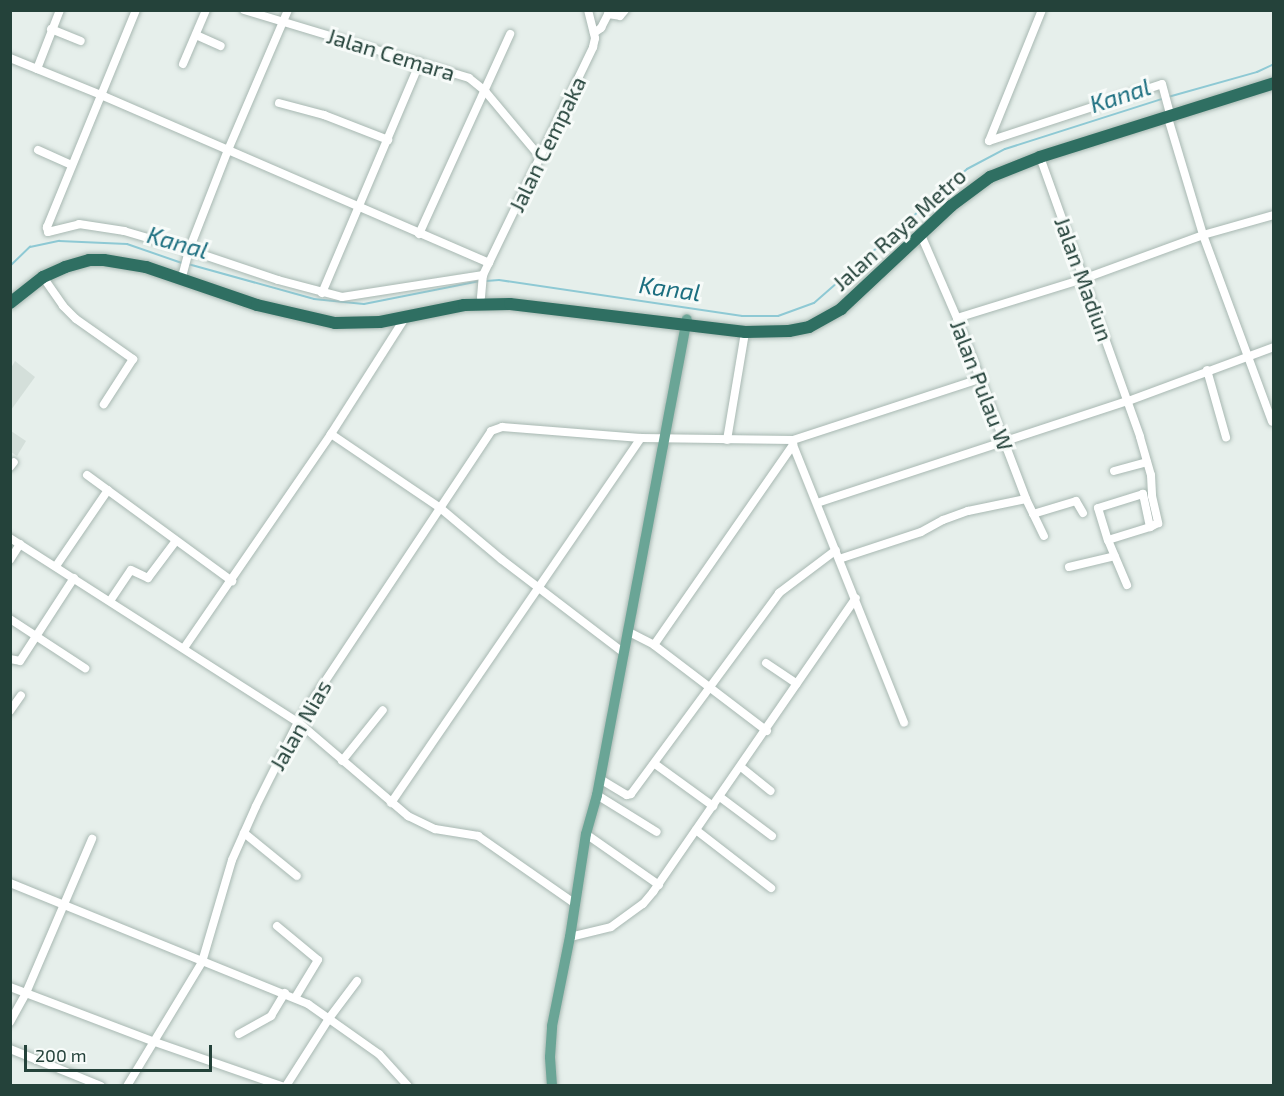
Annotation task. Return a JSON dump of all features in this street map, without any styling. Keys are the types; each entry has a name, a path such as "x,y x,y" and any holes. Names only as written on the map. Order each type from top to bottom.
{"highway":[{"path":"10,293 52,264 85,254 125,255 184,271 210,285 285,313 335,323 357,324 405,318 464,305 510,304 686,322 769,327 806,321 836,305 890,259 945,201 986,171 1039,151 1168,115 1239,92 1274,77"},
{"name":"Jalan Raya Metro","path":"914,236 990,177 1040,157 1274,83"},
{"name":"Jalan Raya Metro","path":"686,322 746,332 789,331 826,319 858,296 890,259"},
{"path":"10,303 44,278 65,267 104,260 146,267 314,313 380,316 481,296 686,322"}],"main road":[{"path":"552,1085 550,1036 570,937 586,834 597,795 629,632 686,322"}],"street":[{"path":"37,69 60,10"},
{"path":"136,10 47,227 48,232 79,224 98,226 322,293 350,297 483,277"},
{"path":"183,64 206,10"},
{"name":"Jalan Cemara","path":"244,10 459,74 485,91 541,158"},
{"path":"184,271 188,253 228,150 288,10"},
{"name":"Jalan Cempaka","path":"481,296 483,277 489,263 593,47 594,33 588,10"},
{"path":"594,33 601,28 608,14 620,16 625,10"},
{"path":"1042,10 989,141 1162,84 1168,115 1203,235 1272,423"},
{"path":"51,29 81,41"},
{"path":"419,234 510,34"},
{"path":"196,35 221,46"},
{"path":"10,58 489,263"},
{"path":"322,293 420,62"},
{"path":"279,103 317,113 388,140"},
{"path":"38,150 72,165"},
{"name":"Jalan Madiun","path":"1040,157 1128,401 1147,462 1158,523 1150,526"},
{"path":"957,318 1083,279 1203,235 1274,214"},
{"name":"Jalan Pulau W","path":"914,236 957,318 1026,499 1044,536"},
{"path":"44,278 75,319 133,359 104,404"},
{"path":"184,648 331,435 405,318"},
{"path":"728,440 746,332"},
{"path":"817,503 1128,401 1274,347"},
{"path":"1207,370 1226,437"},
{"path":"392,803 641,438 793,443 980,379"},
{"name":"Jalan Nias","path":"127,1086 152,1041 202,962 232,860 298,722 491,431 497,428 641,438"},
{"path":"331,435 439,507 624,653"},
{"path":"793,443 904,723"},
{"path":"654,645 793,443"},
{"path":"1114,471 1147,462"},
{"path":"87,476 175,542 232,581"},
{"path":"56,566 108,490"},
{"path":"1108,540 1150,526 1143,494 1098,508 1108,540 1127,585"},
{"path":"600,779 629,795 655,764 708,687 778,593 838,555 921,532 968,511 1026,499"},
{"path":"1033,514 1076,501 1083,513"},
{"path":"10,538 298,722 392,803 422,824 484,839 574,903"},
{"path":"110,601 131,570 148,578 175,542"},
{"path":"10,560 20,544"},
{"path":"1069,567 1115,556"},
{"path":"10,658 19,662 74,578"},
{"path":"570,937 610,927 643,904 659,885 767,731 856,598"},
{"path":"10,619 85,668"},
{"path":"629,632 654,645 767,731"},
{"path":"766,663 797,684"},
{"path":"10,711 21,695"},
{"path":"342,760 383,710"},
{"path":"655,764 713,806"},
{"path":"741,767 771,791"},
{"path":"597,795 657,832"},
{"path":"720,797 772,836"},
{"path":"696,830 771,888"},
{"path":"244,833 297,876"},
{"path":"586,834 659,885"},
{"path":"10,1022 26,993 92,839"},
{"path":"10,883 295,998 330,1017 379,1054 404,1084"},
{"path":"277,926 318,960 295,998"},
{"path":"286,1086 330,1017 357,981"},
{"path":"10,987 152,1041 281,1086"},
{"path":"239,1034 271,1016 285,993"},
{"path":"10,1049 101,1086"}],"shaded area":[{"path":"15,361 35,377 11,410 11,368"},
{"path":"11,431 26,441 17,456 11,452"}],"waterway":[{"name":"Kanal","path":"1168,97 1257,72 1274,64"},
{"name":"Kanal","path":"486,281 499,280 742,316 778,316 814,303 967,169 1005,149 1162,99"},
{"name":"Kanal","path":"10,266 30,247 59,241 127,244 182,263"},
{"name":"Kanal","path":"188,264 314,299 364,304 480,281"}]}
